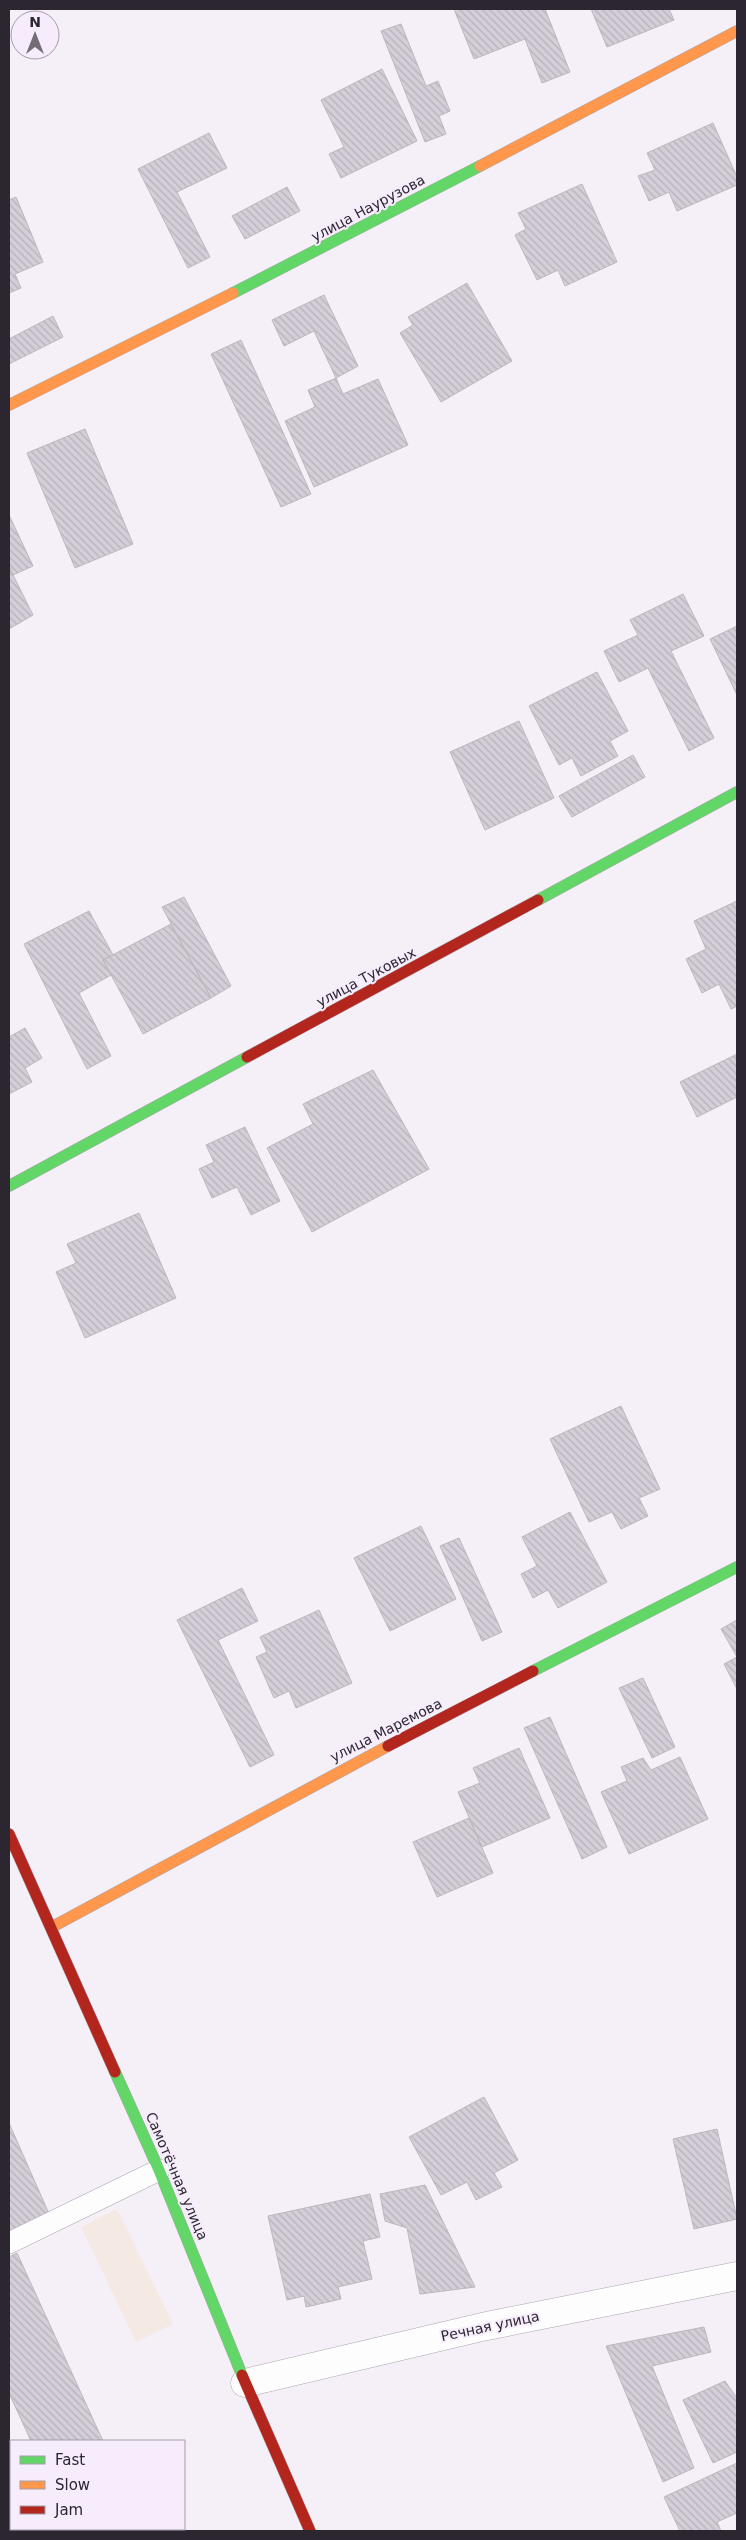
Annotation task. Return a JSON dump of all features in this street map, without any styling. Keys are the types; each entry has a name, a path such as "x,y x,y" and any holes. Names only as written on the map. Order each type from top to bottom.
{"street":[{"name":"улица Наурузова","path":"9,405 327,246 737,31"},
{"name":"улица Туковых","path":"9,1186 737,792"},
{"name":"улица Маремова","path":"52,1927 317,1782 737,1567"},
{"name":"Самотёчная улица","path":"9,1834 159,2170 245,2383 310,2531"},
{"name":"Речная улица","path":"245,2383 482,2327 737,2276"}],"lane":[{"path":"9,2243 159,2170"}],"shaded area":[{"path":"117,2209 173,2324 136,2342 81,2227"}],"building":[{"path":"454,9 545,9 570,72 542,83 525,39 474,59"},
{"path":"591,9 669,9 674,20 607,47"},
{"path":"401,24 426,86 438,81 450,111 439,116 446,134 425,142 381,31"},
{"path":"382,69 417,141 341,178 329,154 344,147 321,100"},
{"path":"713,123 737,177 737,185 677,211 669,192 649,201 638,176 655,170 647,153"},
{"path":"209,133 227,168 177,192 210,257 188,268 138,169"},
{"path":"582,184 617,262 565,286 558,270 537,280 515,235 526,229 518,213"},
{"path":"287,187 300,211 245,239 232,216"},
{"path":"16,197 43,262 15,274 21,288 9,293 9,200"},
{"path":"467,283 512,361 441,402 400,333 413,325 408,317"},
{"path":"324,295 358,366 336,378 314,331 284,346 272,320"},
{"path":"53,316 63,337 9,364 9,339"},
{"path":"241,340 311,494 281,507 211,354"},
{"path":"336,378 343,394 378,379 408,445 314,487 285,421 315,407 308,390"},
{"path":"85,429 133,544 75,568 27,453"},
{"path":"9,515 33,566 13,575 9,567"},
{"path":"9,567 33,615 9,629"},
{"path":"683,594 704,636 671,651 714,738 689,751 648,668 619,682 604,651 638,635 630,620"},
{"path":"737,626 737,695 710,639"},
{"path":"597,672 628,731 610,741 618,756 581,776 572,758 559,765 529,706"},
{"path":"519,721 554,798 485,830 450,752"},
{"path":"633,755 645,777 572,817 559,796"},
{"path":"184,897 231,986 211,998 162,907"},
{"path":"737,901 737,1006 731,1009 719,984 702,993 686,959 706,949 694,921"},
{"path":"89,911 113,955 103,960 111,975 79,993 111,1056 87,1069 24,944"},
{"path":"171,924 211,998 143,1034 103,960"},
{"path":"25,1028 42,1058 25,1068 32,1082 9,1094 9,1037"},
{"path":"737,1054 737,1097 697,1117 680,1082"},
{"path":"373,1070 429,1169 312,1232 267,1148 313,1124 303,1104"},
{"path":"245,1127 280,1201 251,1215 237,1187 212,1198 199,1169 214,1162 206,1145"},
{"path":"139,1213 176,1298 85,1338 56,1272 76,1263 67,1244"},
{"path":"621,1406 660,1489 639,1498 648,1516 621,1529 612,1512 589,1522 550,1439"},
{"path":"570,1512 607,1582 558,1608 548,1590 533,1598 521,1574 537,1566 522,1537"},
{"path":"421,1526 456,1599 390,1631 354,1558"},
{"path":"459,1538 502,1632 482,1641 440,1546"},
{"path":"242,1588 258,1621 218,1640 274,1755 250,1767 177,1620"},
{"path":"319,1610 352,1683 296,1708 289,1691 274,1698 256,1657 267,1652 260,1637"},
{"path":"737,1620 737,1657 721,1629"},
{"path":"737,1657 737,1689 724,1664"},
{"path":"643,1678 675,1747 652,1758 619,1688"},
{"path":"550,1717 607,1847 582,1859 524,1728"},
{"path":"519,1748 550,1818 482,1847 458,1792 480,1783 473,1768"},
{"path":"680,1757 708,1819 629,1854 601,1792 627,1781 621,1767 643,1758 651,1770"},
{"path":"469,1818 493,1873 437,1897 413,1842"},
{"path":"484,2097 518,2160 494,2173 502,2187 476,2200 467,2182 441,2195 409,2137"},
{"path":"9,2123 50,2216 9,2234"},
{"path":"717,2129 737,2219 694,2229 673,2139"},
{"path":"425,2185 475,2287 420,2294 407,2228 385,2221 380,2194"},
{"path":"370,2194 380,2237 363,2241 372,2279 338,2287 341,2299 306,2307 304,2296 287,2300 268,2216"},
{"path":"17,2253 103,2440 31,2440 9,2393 9,2257"},
{"path":"704,2327 711,2352 652,2366 694,2468 663,2482 606,2346"},
{"path":"725,2381 737,2398 737,2452 713,2463 683,2400"},
{"path":"737,2463 737,2513 717,2522 721,2531 680,2531 664,2497"}],"traffic: fast":[{"path":"233,293 480,166"},
{"path":"538,900 737,792"},
{"path":"9,1186 247,1057"},
{"path":"533,1671 737,1567"},
{"path":"115,2072 159,2170 242,2375"}],"traffic: slow":[{"path":"480,166 737,31"},
{"path":"9,405 233,293"},
{"path":"52,1927 388,1746"}],"traffic: jam":[{"path":"247,1057 538,900"},
{"path":"388,1746 533,1671"},
{"path":"9,1834 115,2072"},
{"path":"242,2375 310,2531"}]}
